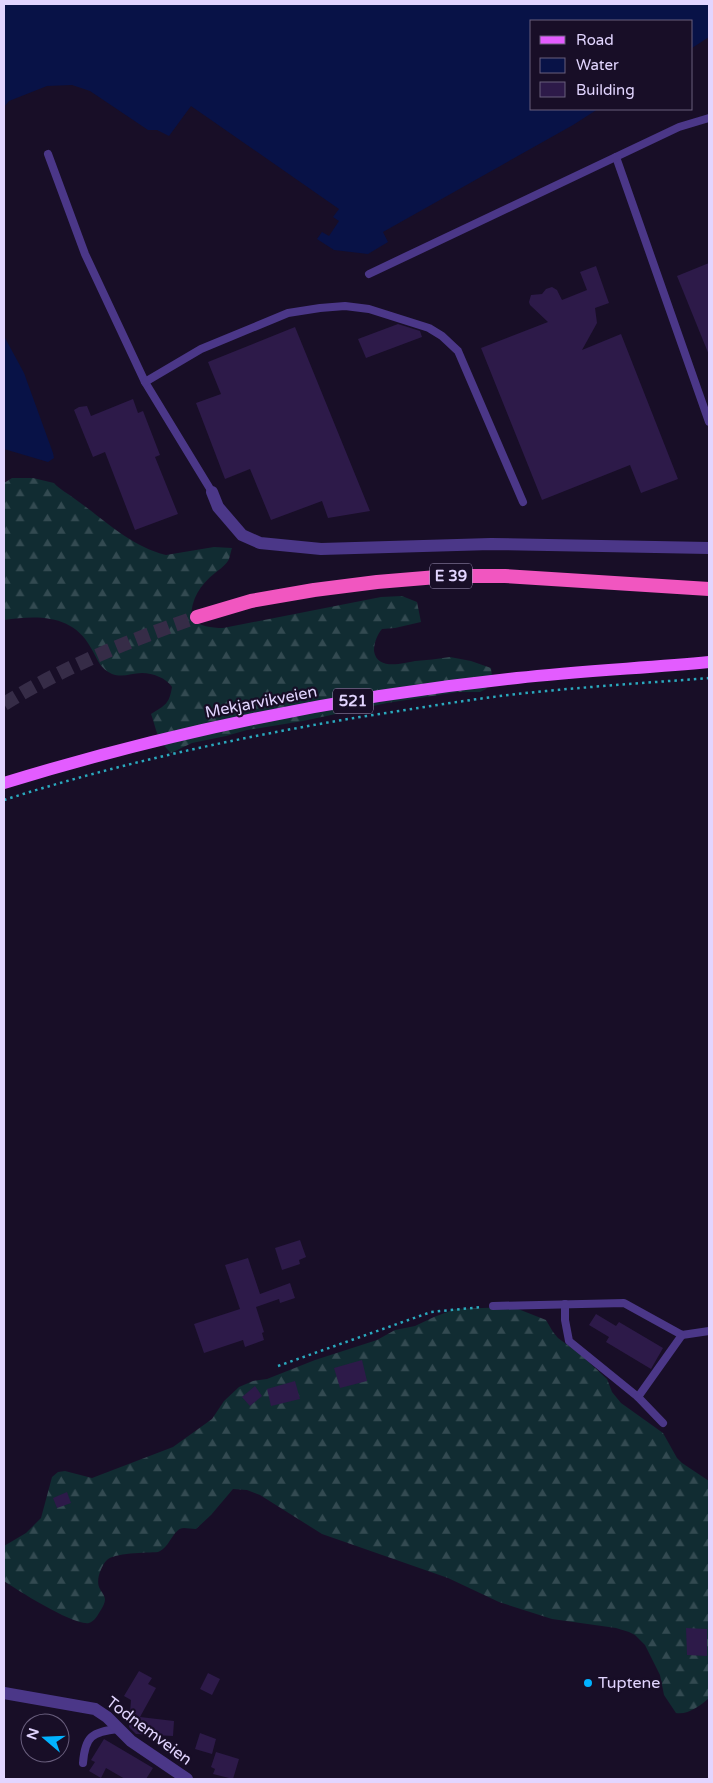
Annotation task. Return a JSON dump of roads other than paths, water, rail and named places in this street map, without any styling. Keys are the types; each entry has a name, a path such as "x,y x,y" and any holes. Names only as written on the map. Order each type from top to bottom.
{"highway":[{"name":"E 39","path":"197,617 251,601 314,590 449,576 505,576 709,589"}],"main road":[{"name":"Mekjarvikveien","path":"4,783 144,744 290,712 518,678 709,662"}],"street":[{"path":"212,492 218,507 242,535 260,543 321,549 491,544 709,548"},
{"name":"Todnemveien","path":"4,1693 95,1709 107,1717 131,1741 187,1779"}],"lane":[{"path":"369,274 679,127 709,118"},
{"path":"48,154 85,254 145,382 212,492"},
{"path":"616,157 709,422"},
{"path":"145,382 201,349 288,313 345,306 369,309 420,325 442,336 458,351 523,502"},
{"path":"493,1306 624,1303 682,1335 709,1332"},
{"path":"566,1304 565,1320 569,1341 638,1397 663,1423"},
{"path":"638,1397 682,1335"},
{"path":"83,1763 84,1747 93,1735 118,1730"}],"water":[{"path":"4,4 709,4 709,37 693,47 693,20 530,20 530,110 596,110 383,232 388,242 368,254 334,250 317,239 322,232 329,236 339,221 333,217 339,209 191,106 169,136 157,130 148,130 90,91 72,85 47,86 9,101 4,107"},
{"path":"4,336 24,373 53,453 54,458 48,462 4,449"}],"tunnel":[{"path":"4,704 50,678 98,655 197,617"}],"place":[{"name":"Tuptene","path":"588,1683"}]}
